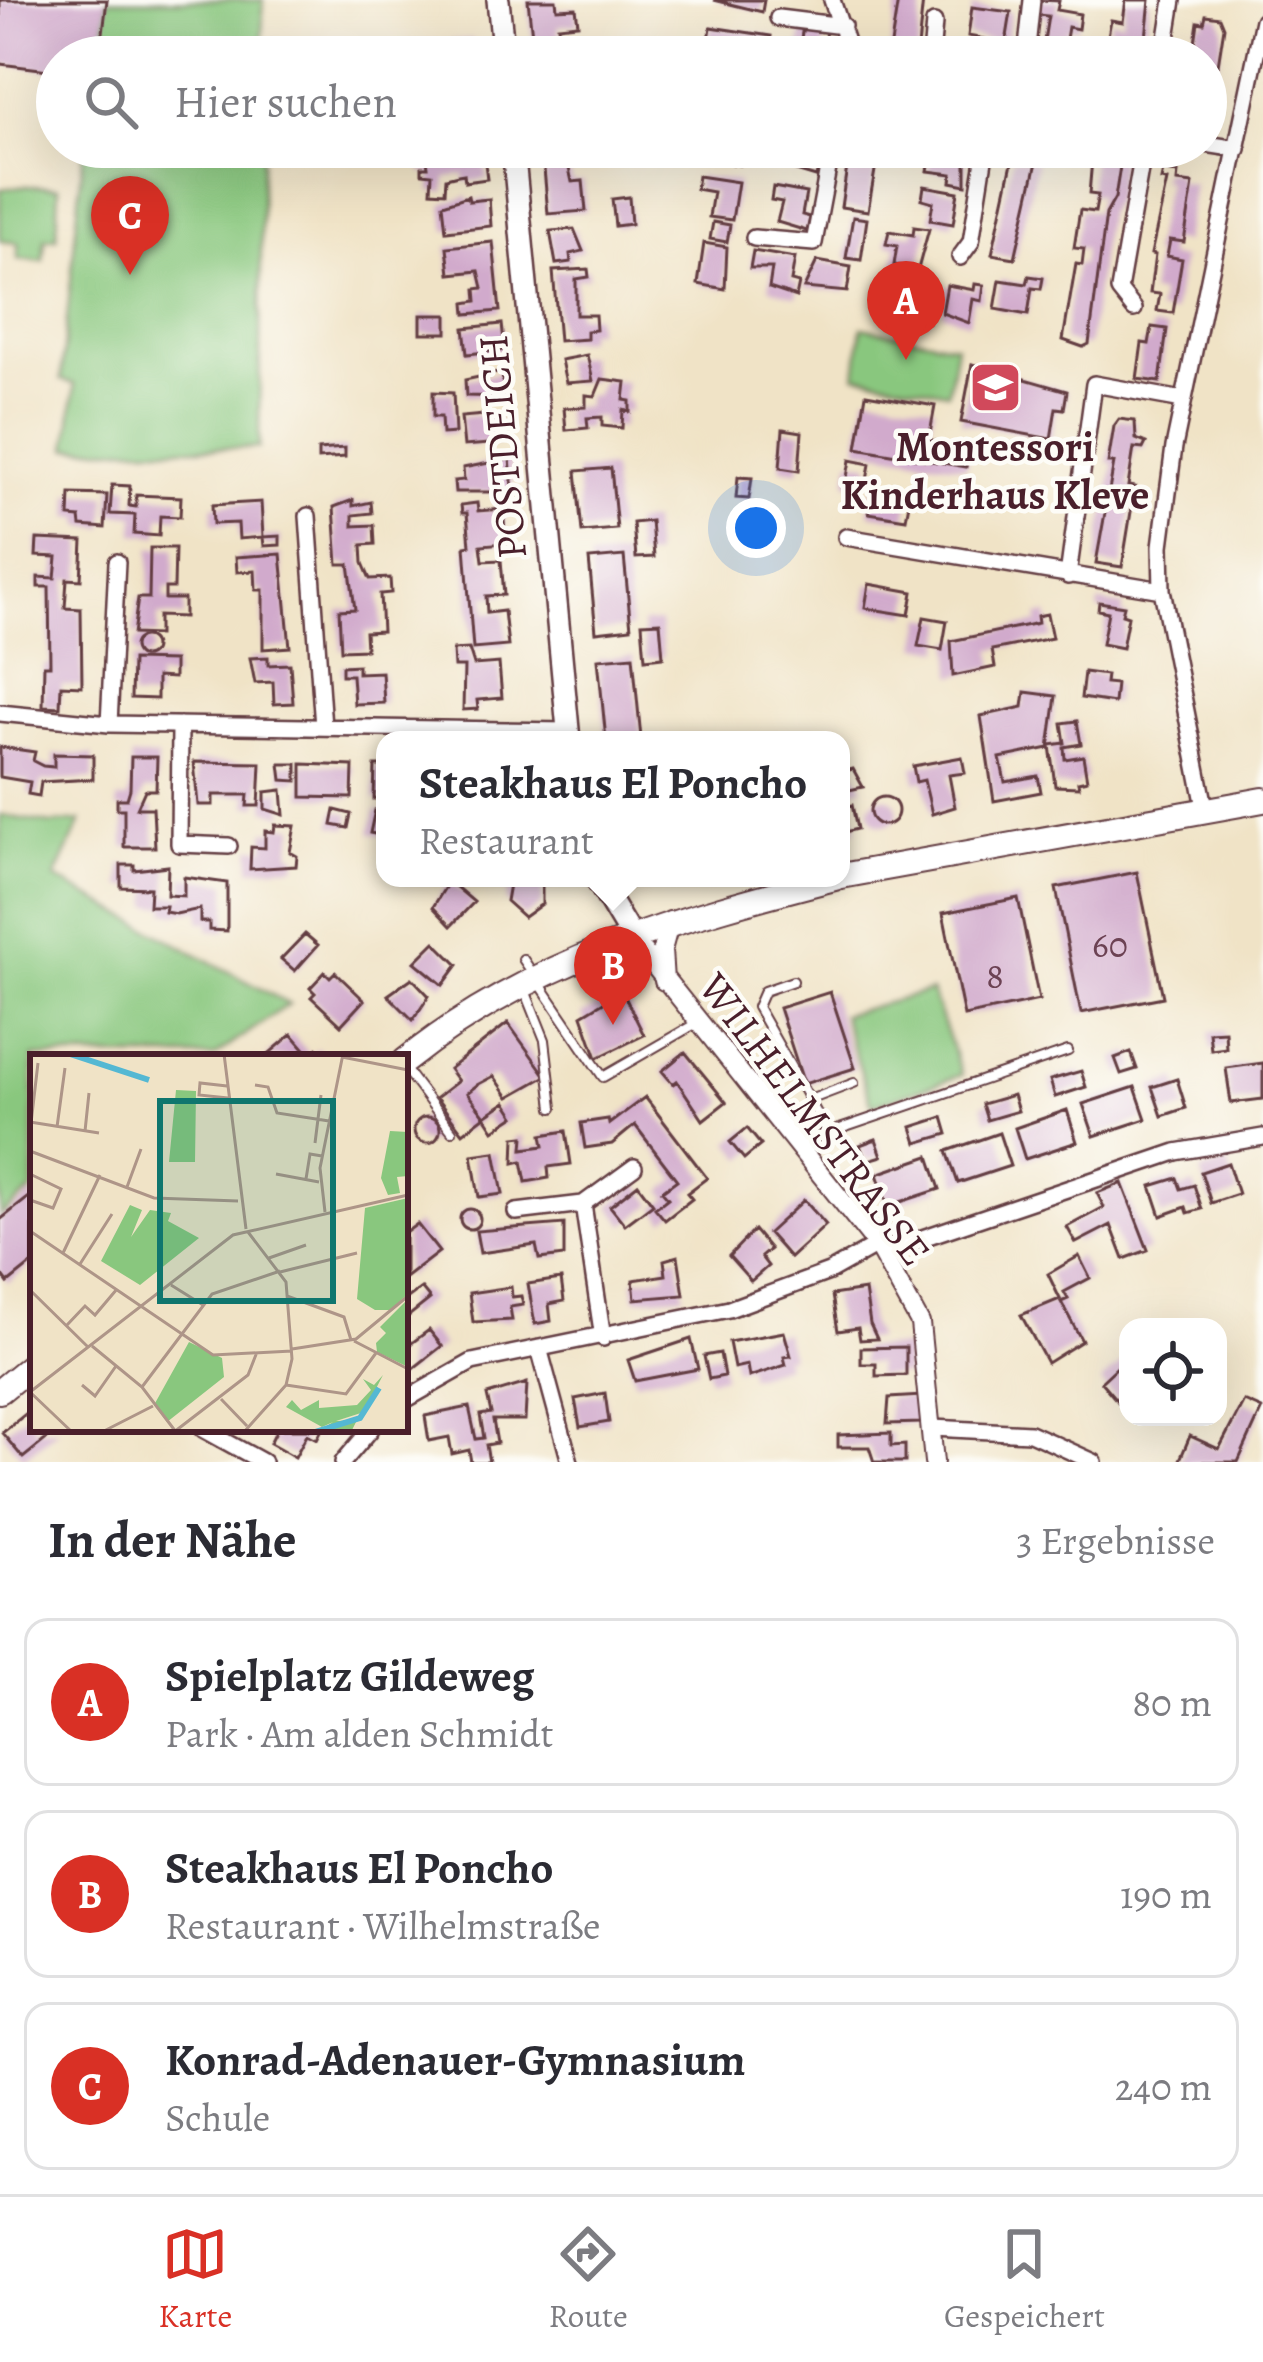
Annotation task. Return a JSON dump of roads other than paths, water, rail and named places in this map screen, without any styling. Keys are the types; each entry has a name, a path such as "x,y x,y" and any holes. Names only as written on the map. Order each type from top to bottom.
{"main road":[{"path":"498,0 502,36"},
{"name":"POSTDEICH","path":"515,168 568,731"},
{"path":"850,875 1263,800"},
{"path":"601,887 630,935"},
{"path":"408,1062 445,1029 526,973 670,921 800,887"},
{"path":"0,1391 30,1366"}],"street":[{"path":"832,0 846,36"},
{"path":"1028,36 1032,0"},
{"path":"1167,36 1173,0"},
{"path":"778,18 844,26"},
{"path":"1206,812 1162,590 1166,489 1263,20"},
{"path":"933,36 934,22"},
{"path":"1227,147 1238,149"},
{"path":"754,238 814,243 828,168"},
{"path":"960,256 971,242 983,168"},
{"path":"1134,309 1119,290 1140,168"},
{"path":"1069,576 1094,384 1183,400"},
{"path":"308,516 323,727"},
{"path":"846,537 1162,590"},
{"path":"109,724 117,562"},
{"path":"0,713 109,724 446,731"},
{"path":"180,725 178,844 230,846"},
{"path":"664,981 662,950 670,921"},
{"name":"WILHELMSTRASSE","path":"630,935 879,1248 920,1322 934,1462"},
{"path":"408,1398 472,1362 730,1309 879,1248 1176,1152 1263,1137"},
{"path":"516,1212 584,1204 634,1167"},
{"path":"584,1204 603,1337"},
{"path":"538,1348 570,1462"},
{"path":"932,1427 1030,1433 1094,1462"},
{"path":"208,1432 263,1462"},
{"path":"343,1462 368,1432"}],"lane":[{"path":"526,973 602,1077 697,1023"},
{"path":"526,973 545,1040 553,1108"},
{"path":"793,981 764,991 757,1007 829,1133"},
{"path":"794,1145 1067,1051"},
{"path":"408,1069 452,1131"},
{"path":"812,1099 854,1083"}],"place":[{"name":"Konrad-Adenauer-Gymnasium","path":"130,275"},
{"name":"Spielplatz Gildeweg","path":"906,360"},
{"name":"Montessori Kinderhaus Kleve","path":"995,387"},
{"name":"Steakhaus El Poncho","path":"613,1025"}]}
